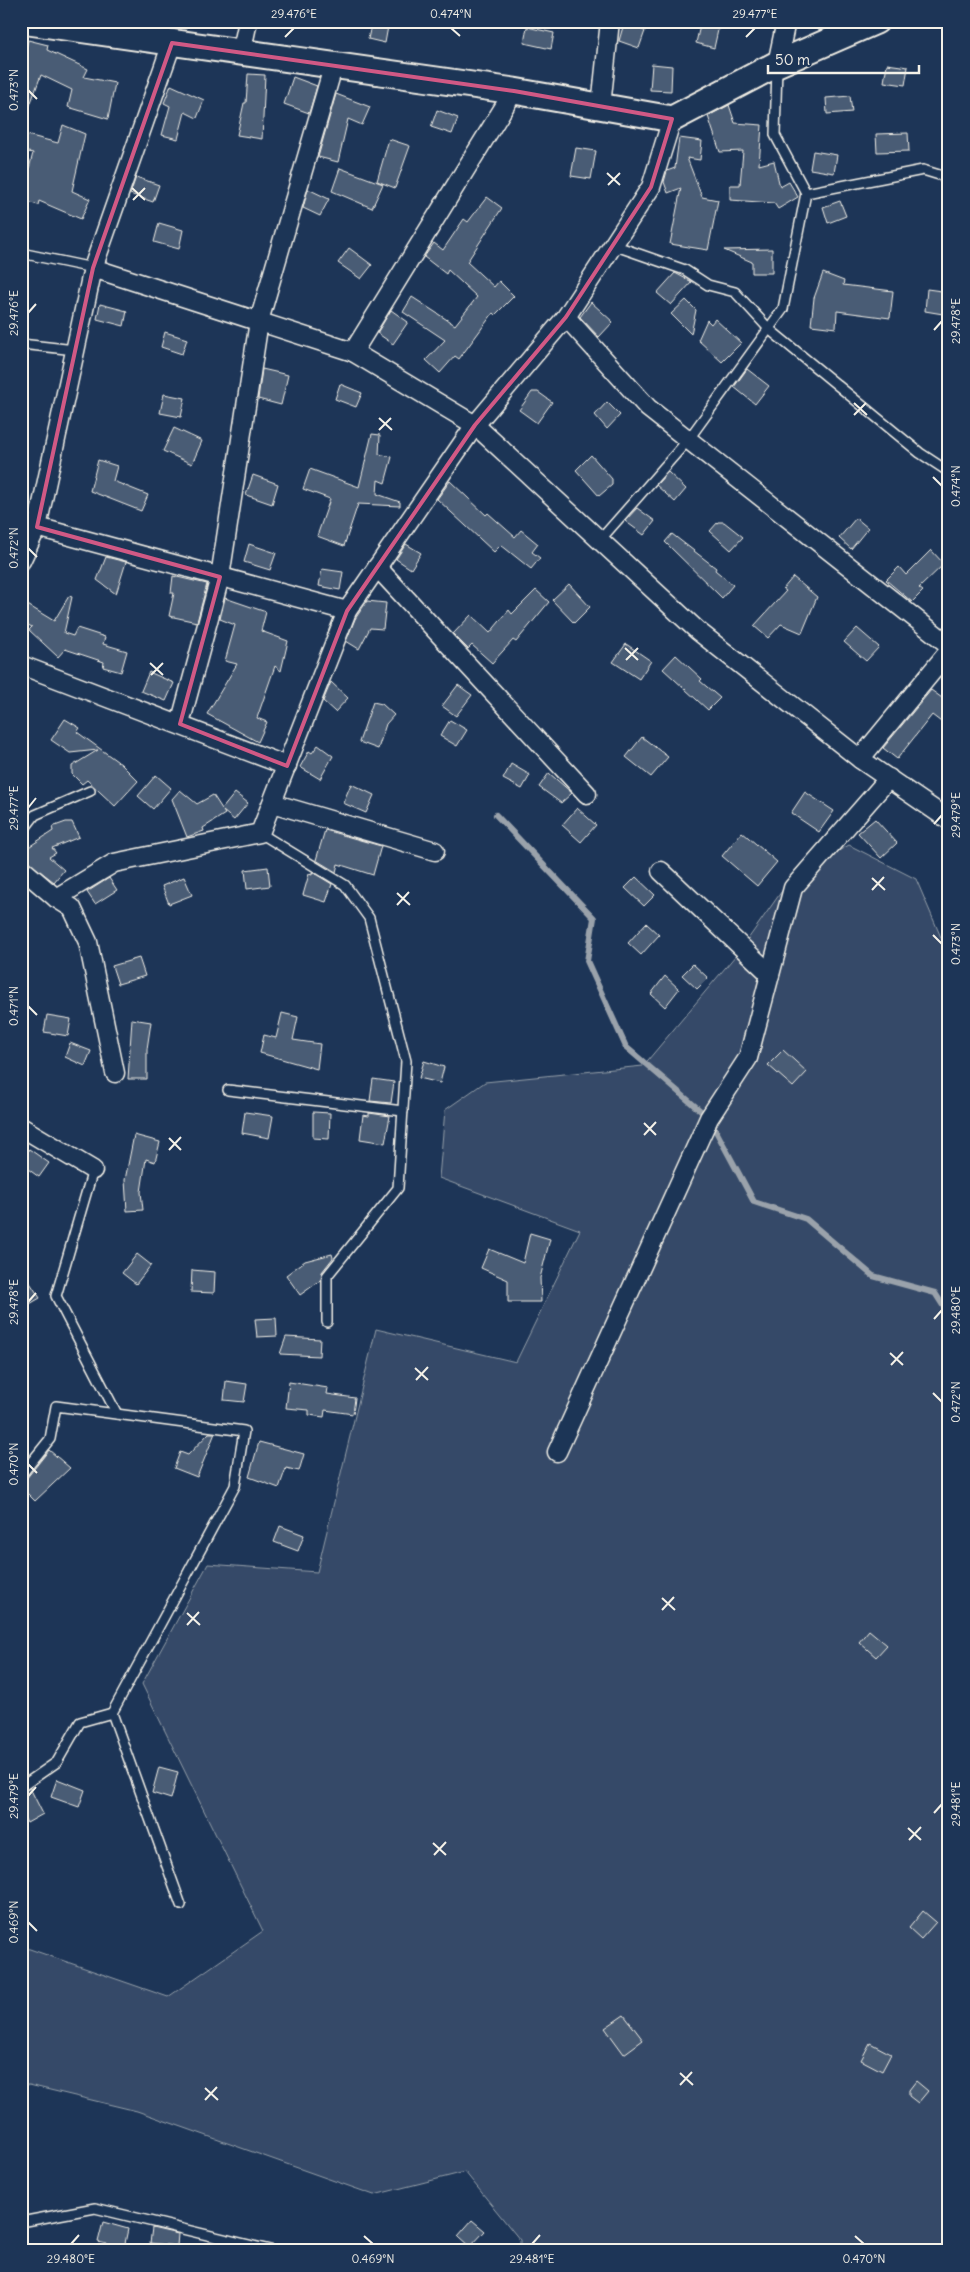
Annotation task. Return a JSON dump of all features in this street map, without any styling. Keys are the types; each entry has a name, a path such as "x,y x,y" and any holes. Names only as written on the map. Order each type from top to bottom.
{"street":[{"path":"22,21 242,54 334,64 514,91 672,119 777,64 876,21"},
{"path":"242,54 248,21"},
{"path":"601,106 610,21"},
{"path":"777,64 786,21"},
{"path":"21,561 75,350 93,268 172,43"},
{"path":"180,724 220,577 259,321 334,64"},
{"path":"354,352 514,91"},
{"path":"56,898 114,863 260,833 347,611 475,425 566,317 651,187 672,119"},
{"path":"93,268 354,352 475,425 698,631 860,759 949,820"},
{"path":"566,317 648,408 949,645"},
{"path":"29,526 347,611"},
{"path":"377,567 587,794"},
{"path":"860,759 949,651"},
{"path":"21,665 286,766"},
{"path":"558,1452 709,1118 748,1058 793,888 889,778"},
{"path":"272,803 435,851"},
{"path":"21,868 56,898 72,908 88,942 115,1073"},
{"path":"661,871 770,974"},
{"path":"21,1127 93,1170"}],"lane":[{"path":"600,540 688,440 784,309 806,193 775,135 777,64"},
{"path":"806,193 923,170 949,178"},
{"path":"613,245 685,270 708,285 735,292 768,329 920,453 949,472"},
{"path":"21,253 93,268"},
{"path":"21,344 75,350"},
{"path":"21,833 35,815 90,791"},
{"path":"260,833 345,885 369,918 406,1061 398,1188 326,1276 327,1322"},
{"path":"228,1090 403,1111"},
{"path":"93,1170 56,1296 117,1414"},
{"path":"21,1475 50,1439 56,1406 244,1431 235,1486 112,1713 80,1722 57,1762 21,1787"},
{"path":"112,1713 182,1905"},
{"path":"21,2222 95,2208 274,2251"}],"highlighted area":[{"path":"172,43 514,91 672,119 651,187 566,317 475,425 347,611 287,766 180,724 220,577 37,527 93,268"}],"shaded area":[{"path":"849,845 916,879 949,956 949,2251 520,2251 520,2240 465,2172 374,2195 137,2111 21,2083 21,1946 168,1997 263,1931 142,1684 208,1564 317,1572 376,1329 516,1362 580,1230 439,1178 445,1110 485,1082 643,1066 741,949 791,878"}],"building":[{"path":"372,21 389,21 385,43 368,39"},
{"path":"701,21 720,21 714,48 696,43"},
{"path":"624,23 645,31 639,48 619,41"},
{"path":"527,27 554,33 551,49 524,43"},
{"path":"28,40 48,45 47,50 88,69 84,77 115,83 108,119 68,107 72,90 41,75 23,124 21,124 21,71"},
{"path":"652,64 672,66 671,91 650,90"},
{"path":"887,64 908,67 905,85 884,82"},
{"path":"248,74 265,75 262,139 237,135 244,103 246,103"},
{"path":"293,77 317,86 309,113 284,104"},
{"path":"171,85 204,100 197,118 185,112 178,139 162,135 170,106 164,103"},
{"path":"336,94 370,107 362,125 348,119 338,162 318,157"},
{"path":"850,96 852,112 827,114 826,98"},
{"path":"729,105 735,123 762,125 759,165 774,161 780,187 789,182 798,197 778,209 774,203 730,200 730,185 740,185 743,151 720,152 708,116"},
{"path":"437,110 458,118 452,134 431,127"},
{"path":"63,125 85,134 72,191 90,199 81,219 39,201 38,205 21,200 33,153 23,151 27,135 58,143"},
{"path":"908,133 909,151 877,152 876,134"},
{"path":"679,138 702,141 700,160 687,158 702,197 718,200 708,250 670,244 681,188 668,193 664,182 667,171 675,168"},
{"path":"389,139 410,146 395,188 377,181"},
{"path":"576,148 596,151 591,179 571,176"},
{"path":"813,151 837,155 834,173 810,169"},
{"path":"340,168 383,184 372,208 332,191"},
{"path":"136,177 159,185 153,202 130,194"},
{"path":"308,189 329,199 320,216 303,208"},
{"path":"487,197 502,208 467,262 494,287 499,281 514,296 495,315 493,313 459,359 455,356 440,373 426,360 445,340 403,312 412,297 455,325 477,297 448,270 446,274 424,257 434,243 443,250 464,219 468,222"},
{"path":"840,201 846,216 828,223 823,207"},
{"path":"159,223 183,230 179,249 154,242"},
{"path":"349,248 372,265 361,279 338,263"},
{"path":"772,249 772,273 752,273 752,262 724,250"},
{"path":"675,273 692,282 671,305 657,293"},
{"path":"823,273 844,281 843,285 893,291 890,318 837,311 836,328 811,325 814,298"},
{"path":"927,289 949,292 949,315 925,311"},
{"path":"686,300 696,310 691,334 671,314"},
{"path":"591,302 613,322 599,337 580,317"},
{"path":"100,304 127,311 124,326 97,319"},
{"path":"391,310 408,322 393,344 377,333"},
{"path":"715,319 741,343 722,362 698,340 707,320 711,324"},
{"path":"165,332 187,339 182,354 161,347"},
{"path":"262,369 288,375 281,405 258,399"},
{"path":"747,369 769,386 755,404 734,387"},
{"path":"340,384 362,393 356,407 335,399"},
{"path":"532,392 538,392 552,402 537,423 519,410"},
{"path":"164,394 185,398 181,417 160,413"},
{"path":"607,402 620,415 607,429 595,415"},
{"path":"174,428 202,441 192,464 163,451"},
{"path":"372,434 380,435 379,454 392,457 385,483 378,480 377,494 400,502 400,506 358,504 344,546 317,536 330,499 303,489 310,469 359,487"},
{"path":"591,455 612,479 612,485 599,496 576,470"},
{"path":"98,460 117,466 113,481 148,495 141,511 90,491"},
{"path":"668,472 686,489 675,502 656,485"},
{"path":"253,475 278,484 272,504 246,495"},
{"path":"450,481 486,515 488,513 515,537 521,530 538,544 532,552 540,558 531,569 501,545 494,552 437,499"},
{"path":"637,508 655,521 644,535 625,521"},
{"path":"856,518 868,528 851,549 839,538"},
{"path":"718,522 724,522 743,537 731,550 710,531"},
{"path":"672,534 716,568 715,570 733,585 722,598 665,542"},
{"path":"249,544 276,553 270,570 244,562"},
{"path":"406,544 421,553 411,569 396,559"},
{"path":"931,550 944,564 919,588 923,591 912,602 886,580 899,567 906,575"},
{"path":"106,557 126,562 116,594 97,580"},
{"path":"322,569 343,572 340,590 319,586"},
{"path":"173,576 207,584 197,622 169,616 174,593 171,593"},
{"path":"793,577 817,597 802,633 781,624 768,638 754,626 786,591 783,589"},
{"path":"569,584 590,607 574,623 552,600"},
{"path":"536,590 549,602 516,642 513,640 492,663 472,645 468,649 453,634 471,615 490,633 509,610 512,614"},
{"path":"69,596 72,597 64,633 73,636 77,628 105,637 103,644 127,651 121,672 103,667 104,662 65,649 58,657 29,630 32,627 21,621 21,601 54,621"},
{"path":"225,598 266,612 261,631 288,641 281,671 275,666 257,718 267,722 258,742 207,714 237,664 225,661 235,625 220,619"},
{"path":"367,601 386,603 383,629 370,628 359,649 346,641 355,619"},
{"path":"857,628 879,647 866,661 844,642"},
{"path":"626,644 651,661 639,679 613,662"},
{"path":"676,655 702,679 700,681 720,698 708,710 663,669"},
{"path":"149,672 174,683 166,701 141,691"},
{"path":"331,682 348,698 335,712 323,701"},
{"path":"458,685 472,695 456,716 442,706"},
{"path":"931,690 949,703 949,728 932,715 897,759 883,748"},
{"path":"373,702 382,704 394,715 386,724 378,749 359,742"},
{"path":"65,719 80,728 77,732 121,764 138,781 115,806 87,780 82,784 72,774 72,766 98,750 70,753 51,740"},
{"path":"450,720 467,730 457,746 440,736"},
{"path":"642,737 668,757 651,777 626,757"},
{"path":"318,745 333,756 320,779 300,767 309,751 312,753"},
{"path":"511,764 530,775 522,789 503,779"},
{"path":"549,773 572,793 561,803 539,787"},
{"path":"156,775 171,788 153,809 138,796"},
{"path":"351,784 374,795 366,813 343,803"},
{"path":"180,790 197,804 213,795 222,809 235,793 248,803 234,820 223,811 225,814 203,828 204,831 187,837 172,799"},
{"path":"805,792 834,811 819,832 791,813"},
{"path":"577,808 596,825 581,842 562,825"},
{"path":"875,819 897,843 881,858 858,833"},
{"path":"72,822 79,837 52,848 56,853 49,857 64,870 54,882 23,858 21,852 53,831 52,827"},
{"path":"325,830 381,846 373,875 338,864 336,872 316,860"},
{"path":"742,832 777,862 757,886 722,856"},
{"path":"268,867 270,886 247,889 245,870"},
{"path":"312,872 332,884 326,902 303,895 309,874 312,875"},
{"path":"184,877 192,895 169,904 162,886"},
{"path":"636,877 655,895 644,906 625,888"},
{"path":"109,878 117,890 95,904 87,892"},
{"path":"646,923 659,935 641,955 628,943"},
{"path":"139,958 145,976 118,984 112,966"},
{"path":"693,964 708,978 697,989 682,975"},
{"path":"665,976 679,989 665,1007 651,994"},
{"path":"282,1013 298,1017 293,1040 320,1044 317,1069 260,1053 264,1035 276,1038"},
{"path":"47,1015 71,1019 68,1036 44,1032"},
{"path":"132,1019 151,1022 147,1049 147,1079 128,1079"},
{"path":"70,1043 91,1051 85,1066 65,1057"},
{"path":"783,1050 807,1072 793,1087 768,1065"},
{"path":"424,1061 444,1067 440,1083 419,1078"},
{"path":"373,1079 394,1082 391,1103 370,1101"},
{"path":"245,1112 273,1116 269,1138 242,1133"},
{"path":"313,1112 330,1113 329,1139 313,1138"},
{"path":"369,1113 390,1116 385,1143 360,1139 363,1115 369,1116"},
{"path":"134,1135 160,1142 155,1162 146,1159 141,1192 143,1210 127,1211 125,1180"},
{"path":"29,1149 49,1163 39,1177 21,1164"},
{"path":"530,1233 550,1239 540,1278 541,1302 508,1302 508,1280 481,1268 489,1249 523,1263"},
{"path":"137,1254 151,1265 136,1284 122,1273"},
{"path":"332,1254 333,1258 322,1272 321,1280 300,1295 286,1275 305,1261"},
{"path":"21,1269 40,1298 21,1309"},
{"path":"192,1270 215,1272 214,1293 191,1292"},
{"path":"276,1318 277,1336 257,1337 255,1319"},
{"path":"286,1337 320,1339 319,1356 280,1354"},
{"path":"226,1381 247,1384 244,1402 224,1400"},
{"path":"289,1382 328,1388 327,1394 355,1398 353,1414 325,1410 324,1417 309,1415 309,1410 286,1408"},
{"path":"209,1433 215,1433 197,1477 174,1468 180,1452 188,1455"},
{"path":"259,1442 304,1454 299,1471 286,1468 279,1488 249,1477"},
{"path":"49,1450 70,1468 35,1501 21,1487 21,1481 26,1479"},
{"path":"280,1526 304,1535 298,1551 274,1542"},
{"path":"869,1630 887,1645 876,1657 859,1642"},
{"path":"159,1767 178,1772 171,1799 152,1793"},
{"path":"57,1779 85,1790 79,1807 51,1797"},
{"path":"30,1788 43,1814 27,1823 21,1812 21,1793"},
{"path":"923,1911 936,1922 921,1939 909,1928"},
{"path":"624,2015 643,2040 624,2054 605,2028"},
{"path":"870,2043 891,2054 882,2071 861,2060"},
{"path":"916,2081 928,2091 918,2103 909,2096 909,2090"},
{"path":"472,2220 485,2231 470,2247 458,2236"},
{"path":"103,2222 128,2229 124,2248 98,2242"},
{"path":"152,2228 178,2234 177,2246 150,2243"}],"waterway":[{"path":"496,815 594,918 587,961 626,1047 709,1118 754,1202 806,1219 873,1276 935,1293 949,1315"}]}
